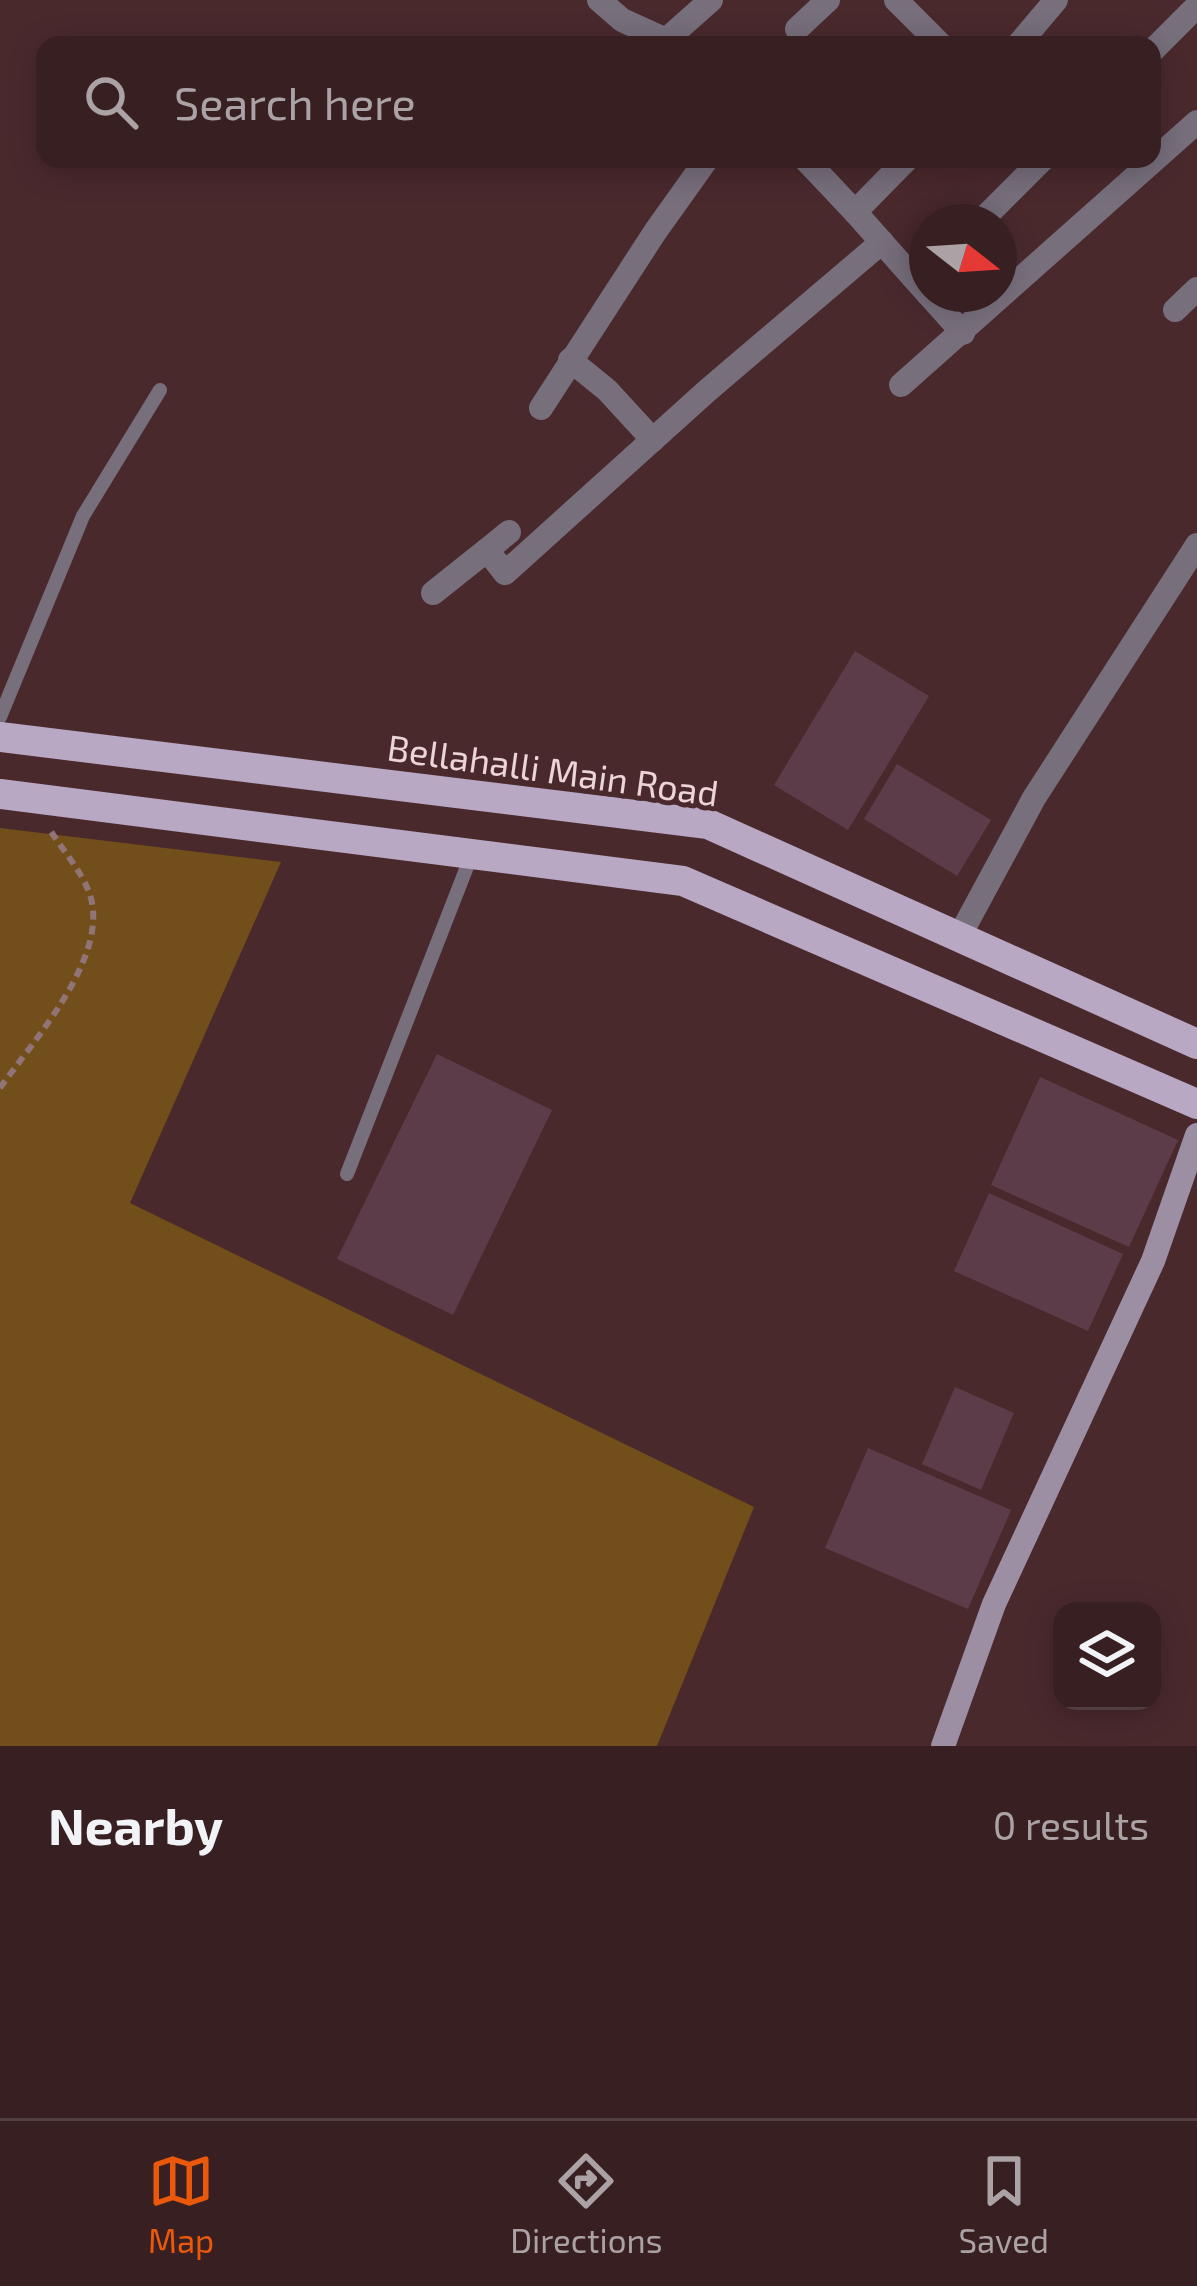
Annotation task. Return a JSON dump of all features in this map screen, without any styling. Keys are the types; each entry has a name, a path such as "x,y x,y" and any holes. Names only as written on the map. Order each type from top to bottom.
{"main road":[{"name":"Bellahalli Main Road","path":"0,737 708,824 1197,1044"},
{"path":"15,796 683,881 1197,1104"}],"street":[{"path":"599,0 622,20 654,36"},
{"path":"675,36 711,0"},
{"path":"797,29 828,0"},
{"path":"896,0 932,36"},
{"path":"1026,36 1056,0"},
{"path":"1161,42 1197,6"},
{"path":"1161,154 1197,122"},
{"path":"541,408 701,168"},
{"path":"813,168 909,270"},
{"path":"855,212 898,168"},
{"path":"998,204 1034,168"},
{"path":"902,385 1146,168"},
{"path":"487,550 505,573 882,242"},
{"path":"1175,310 1197,289"},
{"path":"946,312 963,333"},
{"path":"571,360 607,390 653,440"},
{"path":"433,592 509,532"},
{"path":"959,937 1034,797 1197,545"},
{"path":"943,1746 994,1604 1153,1262 1197,1135"}],"lane":[{"path":"0,717 83,516 160,390"},
{"path":"347,1174 472,854"}],"path":[{"path":"0,1088 72,987 92,928 90,895 15,796"}],"shaded area":[{"path":"0,828 281,862 130,1203 754,1507 657,1746 0,1746"}],"building":[{"path":"855,651 929,696 848,830 774,785"},
{"path":"897,764 991,820 957,876 864,819"},
{"path":"437,1054 552,1110 453,1315 337,1259"},
{"path":"1040,1077 1178,1140 1129,1247 991,1185"},
{"path":"989,1193 1123,1254 1088,1331 954,1271"},
{"path":"955,1387 1014,1413 981,1490 922,1464"},
{"path":"868,1448 1011,1510 968,1609 825,1548"}]}
